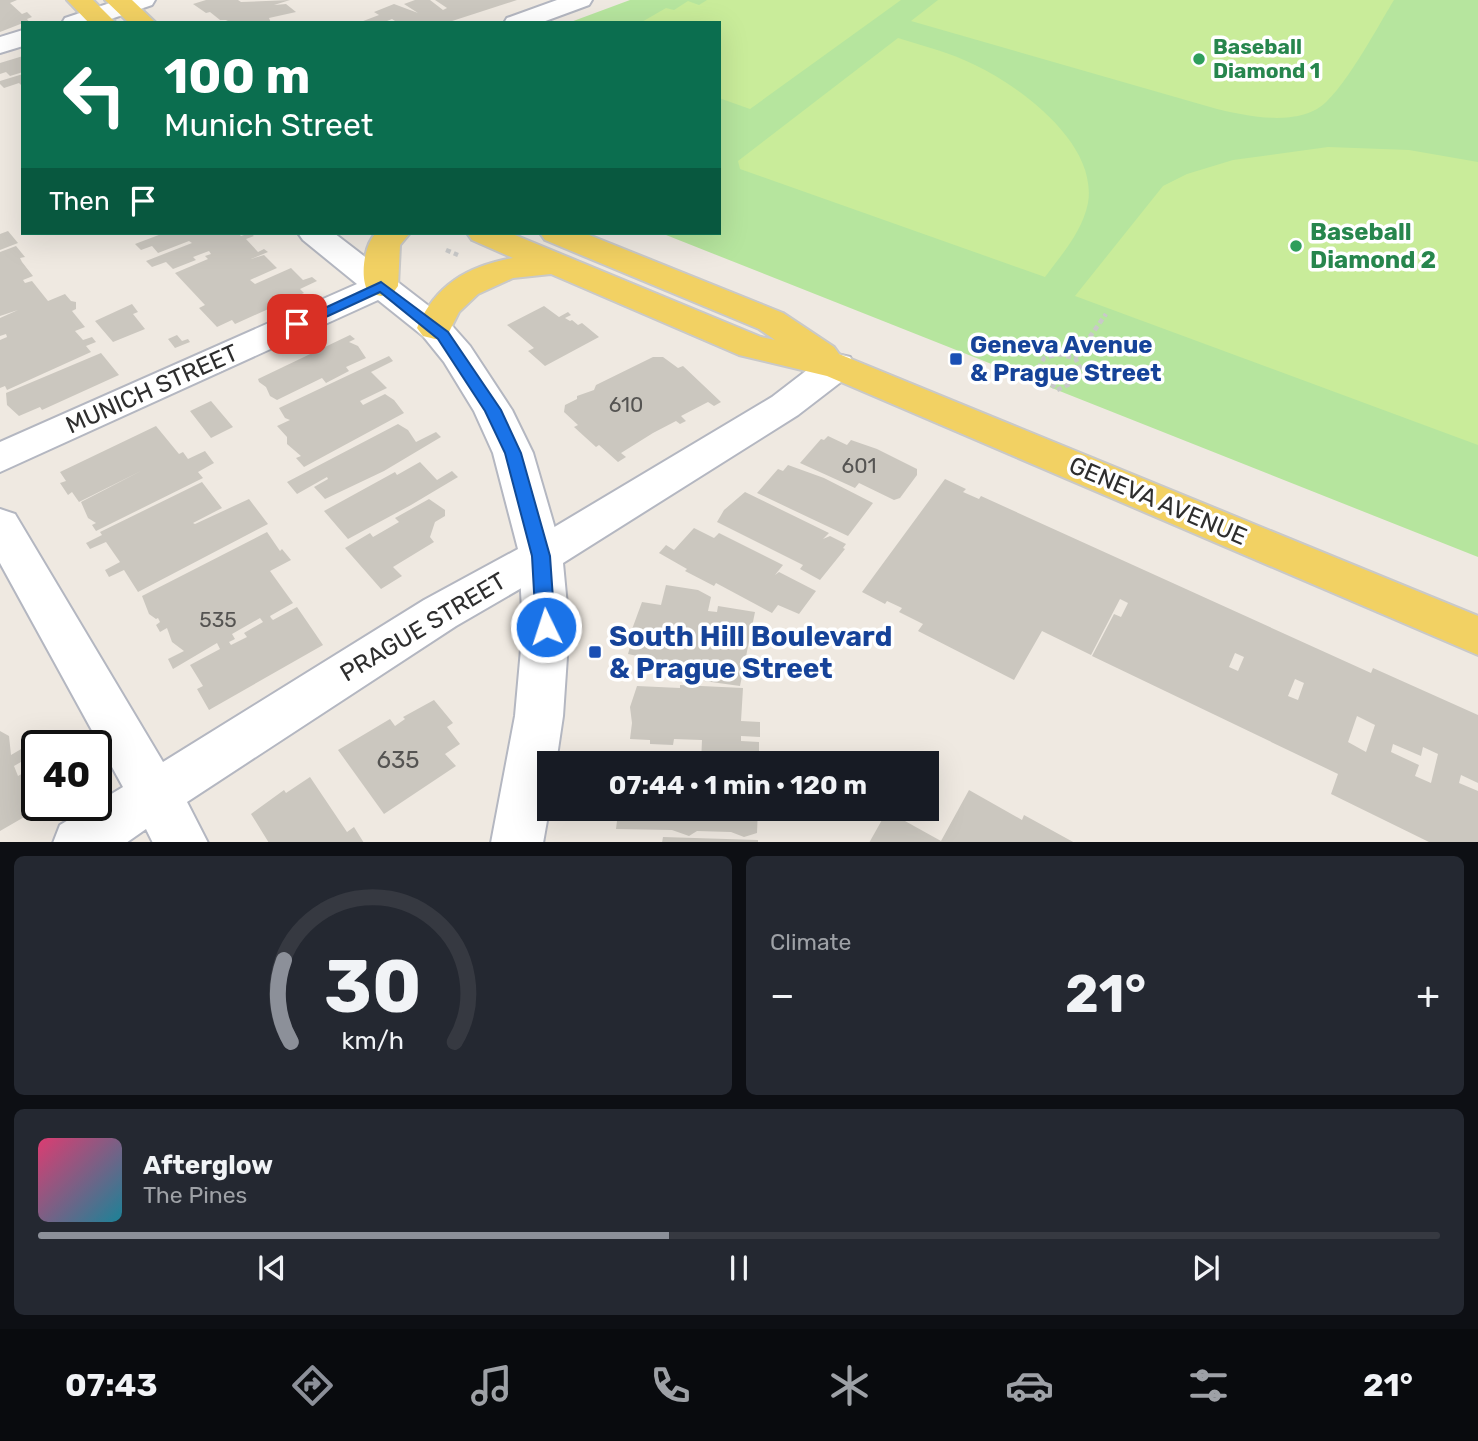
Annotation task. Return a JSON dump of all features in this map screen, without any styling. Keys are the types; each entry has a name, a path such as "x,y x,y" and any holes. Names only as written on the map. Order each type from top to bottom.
{"main road":[{"path":"128,2 142,21"},
{"path":"381,286 384,243 392,235"},
{"name":"GENEVA AVENUE","path":"493,235 556,248 752,347 837,366 1478,636"},
{"path":"435,328 444,308 461,291 496,271 526,264 556,248"}],"street":[{"path":"522,21 580,0"},
{"path":"88,15 128,2"},
{"path":"0,44 21,39"},
{"path":"317,235 435,328 457,354 493,410 513,453 541,556 546,627 539,716 517,842"},
{"name":"MUNICH STREET","path":"0,457 381,286"},
{"name":"PRAGUE STREET","path":"79,842 440,612 541,556 785,407 837,366"},
{"path":"0,525 183,842"}],"path":[{"path":"1075,358 1106,314"},
{"path":"1058,354 1075,358 1081,369 1079,380 1057,390 1038,369 1044,358 1058,354"}],"green space":[{"path":"630,0 1478,0 1478,557 666,235 721,235 721,21 573,21"},
{"path":"707,0 901,0 750,109 721,99 721,21 643,21 666,8 674,10 688,1 699,5"},
{"name":"Baseball Diamond 1","path":"938,0 1394,0 1358,59 1327,102 1306,114 1267,118 1217,109 911,21"},
{"path":"898,38 956,57 993,75 1034,103 1069,139 1081,160 1088,181 1088,203 1076,233 1045,277 740,169 738,161"},
{"name":"Baseball Diamond 2","path":"1328,147 1409,150 1478,162 1478,445 1075,296 1163,186 1187,174 1233,160"}],"building":[{"path":"0,0 17,0 10,3 22,14 27,12 32,17 27,19 28,21 21,21 21,24 0,32"},
{"path":"206,0 290,0 274,5 286,4 296,12 269,18 270,21 226,21 228,20 220,20 193,4"},
{"path":"415,0 430,0 443,10 447,8 435,0 517,0 452,21 363,21 379,15 374,12 394,4 418,13 404,4"},
{"path":"21,57 21,73 10,76 6,72 0,74 0,63"},
{"path":"21,75 21,85 19,83 4,88 0,81"},
{"path":"8,231 18,243 0,250 0,234"},
{"path":"159,235 253,235 246,239 258,252 264,249 268,252 251,259 264,255 277,268 250,280 255,284 291,268 303,280 312,277 317,281 300,289 304,293 235,324 232,320 217,327 199,308 205,305 175,273 208,259 205,256 211,254 209,251 193,257 196,260 173,269 166,262 152,267 146,261 192,243 189,241 158,253 152,246 141,250 135,244"},
{"path":"16,246 25,257 20,258 22,262 33,276 23,280 25,283 32,281 48,301 65,294 71,301 76,302 76,309 72,311 85,327 75,331 83,340 92,337 96,342 86,346 91,352 7,390 5,386 0,388 0,340 7,337 6,334 0,336 0,318 18,310 0,316 0,252"},
{"path":"132,304 138,312 133,314 145,329 113,342 95,321"},
{"path":"544,306 559,317 568,312 571,315 565,318 578,325 582,323 599,337 545,366 528,351 534,348 507,325"},
{"path":"177,335 182,341 188,339 190,342 175,348 168,339"},
{"path":"350,335 355,339 349,342 358,346 366,358 346,367 349,371 326,383 322,378 277,400 270,396 266,387 259,382 258,379"},
{"path":"101,353 119,375 42,410 40,407 19,416 7,405 6,393"},
{"path":"389,356 393,361 371,372 387,388 360,401 363,405 385,394 394,400 404,413 304,467 296,458 301,456 287,444 287,437 277,426 290,420 285,418 279,408"},
{"path":"653,357 663,357 678,368 683,366 721,402 714,406 708,402 681,416 686,421 680,424 676,421 653,433 621,453 626,457 618,462 574,427 578,425 564,412 565,405 577,399 577,396 594,390 596,385"},
{"path":"211,401 233,427 211,438 190,411"},
{"path":"398,424 408,430 416,442 436,432 441,437 384,471 325,499 314,487 328,479 327,477 297,494 287,482"},
{"path":"156,426 179,454 183,452 188,459 205,451 214,463 198,472 203,478 96,531 92,525 96,523 88,518 81,502 141,471 79,502 72,492 68,495 60,483 66,481 60,472"},
{"path":"828,436 847,445 851,440 877,449 917,469 917,475 900,498 894,500 859,483 855,488 800,463 821,439 824,440"},
{"path":"420,462 437,480 452,471 458,477 348,539 324,511 395,472 397,475"},
{"path":"788,465 824,478 873,503 848,536 757,493 778,469 783,471"},
{"path":"945,479 966,489 963,492 979,499 981,496 1371,673 1373,668 1478,715 1478,783 1461,775 1459,783 1478,791 1478,842 1429,842 1331,794 1338,774 1092,656 1114,614 1121,617 1128,603 1120,599 1091,655 1042,631 1014,680 918,631 923,624 899,612 902,608 887,601 885,604 862,592","holes":["1235,653 1244,657 1238,671 1229,667","1295,679 1304,683 1298,700 1288,696","1357,716 1375,725 1366,752 1348,742","1393,744 1421,756 1423,747 1438,754 1431,783 1415,776 1419,765 1391,752"]},
{"path":"202,482 222,508 193,523 249,499 268,524 138,592 124,570 109,577 105,570 120,562 106,542 90,549 86,543 102,535 100,532"},
{"path":"745,492 829,533 823,539 830,536 846,544 843,548 845,549 820,580 800,569 803,565 717,522 724,510"},
{"path":"429,499 445,510 445,516 435,522 430,537 434,542 393,567 402,576 381,589 345,548 370,533 373,537 399,522 395,518"},
{"path":"694,528 714,538 719,533 783,565 775,575 779,572 816,591 799,614 778,605 772,613 716,583 714,586 685,571 687,569 659,553 666,545 674,550"},
{"path":"267,532 280,551 282,549 291,560 270,571 293,603 270,616 273,620 297,607 323,645 209,710 197,689 203,686 190,665 220,649 217,643 173,669 168,659 184,651 172,642 167,628 160,632 156,625 160,622 158,618 149,614 142,596","holes":["260,618 263,622 244,633 247,637 231,645 229,642 235,639 232,634"]},
{"path":"666,585 698,590 711,597 708,611 717,612 718,606 755,612 740,686 704,681 708,665 690,662 689,667 628,654 634,633 631,632 642,602 661,605"},
{"path":"680,685 743,688 741,721 760,722 760,737 741,736 741,741 759,742 759,751 702,751 702,740 674,739 673,745 650,744 650,740 630,739 630,707 637,686 680,688"},
{"path":"434,700 453,723 447,727 460,744 445,754 456,766 384,814 338,750 390,719 395,726 405,719 403,717"},
{"path":"0,731 9,736 11,755 21,749 21,762 14,766 18,776 21,774 21,819 0,831"},
{"path":"310,777 347,832 354,827 363,842 268,842 251,814 284,790 286,793"},
{"path":"969,790 1022,820 1024,815 1073,842 870,842 881,821 905,821 941,841"},
{"path":"617,821 757,821 757,833 744,837 731,832 697,831 689,836 672,830 616,829"},
{"path":"663,837 758,840 758,842 662,842"}],"place":[{"name":"Baseball Diamond 1","path":"1199,59"},
{"name":"Baseball Diamond 2","path":"1296,246"},
{"name":"Geneva Avenue & Prague Street","path":"956,359"},
{"name":"South Hill Boulevard & Prague Street","path":"595,652"}],"route":[{"path":"297,324 381,286 443,335 493,410 513,453 541,556 546,627"}]}
